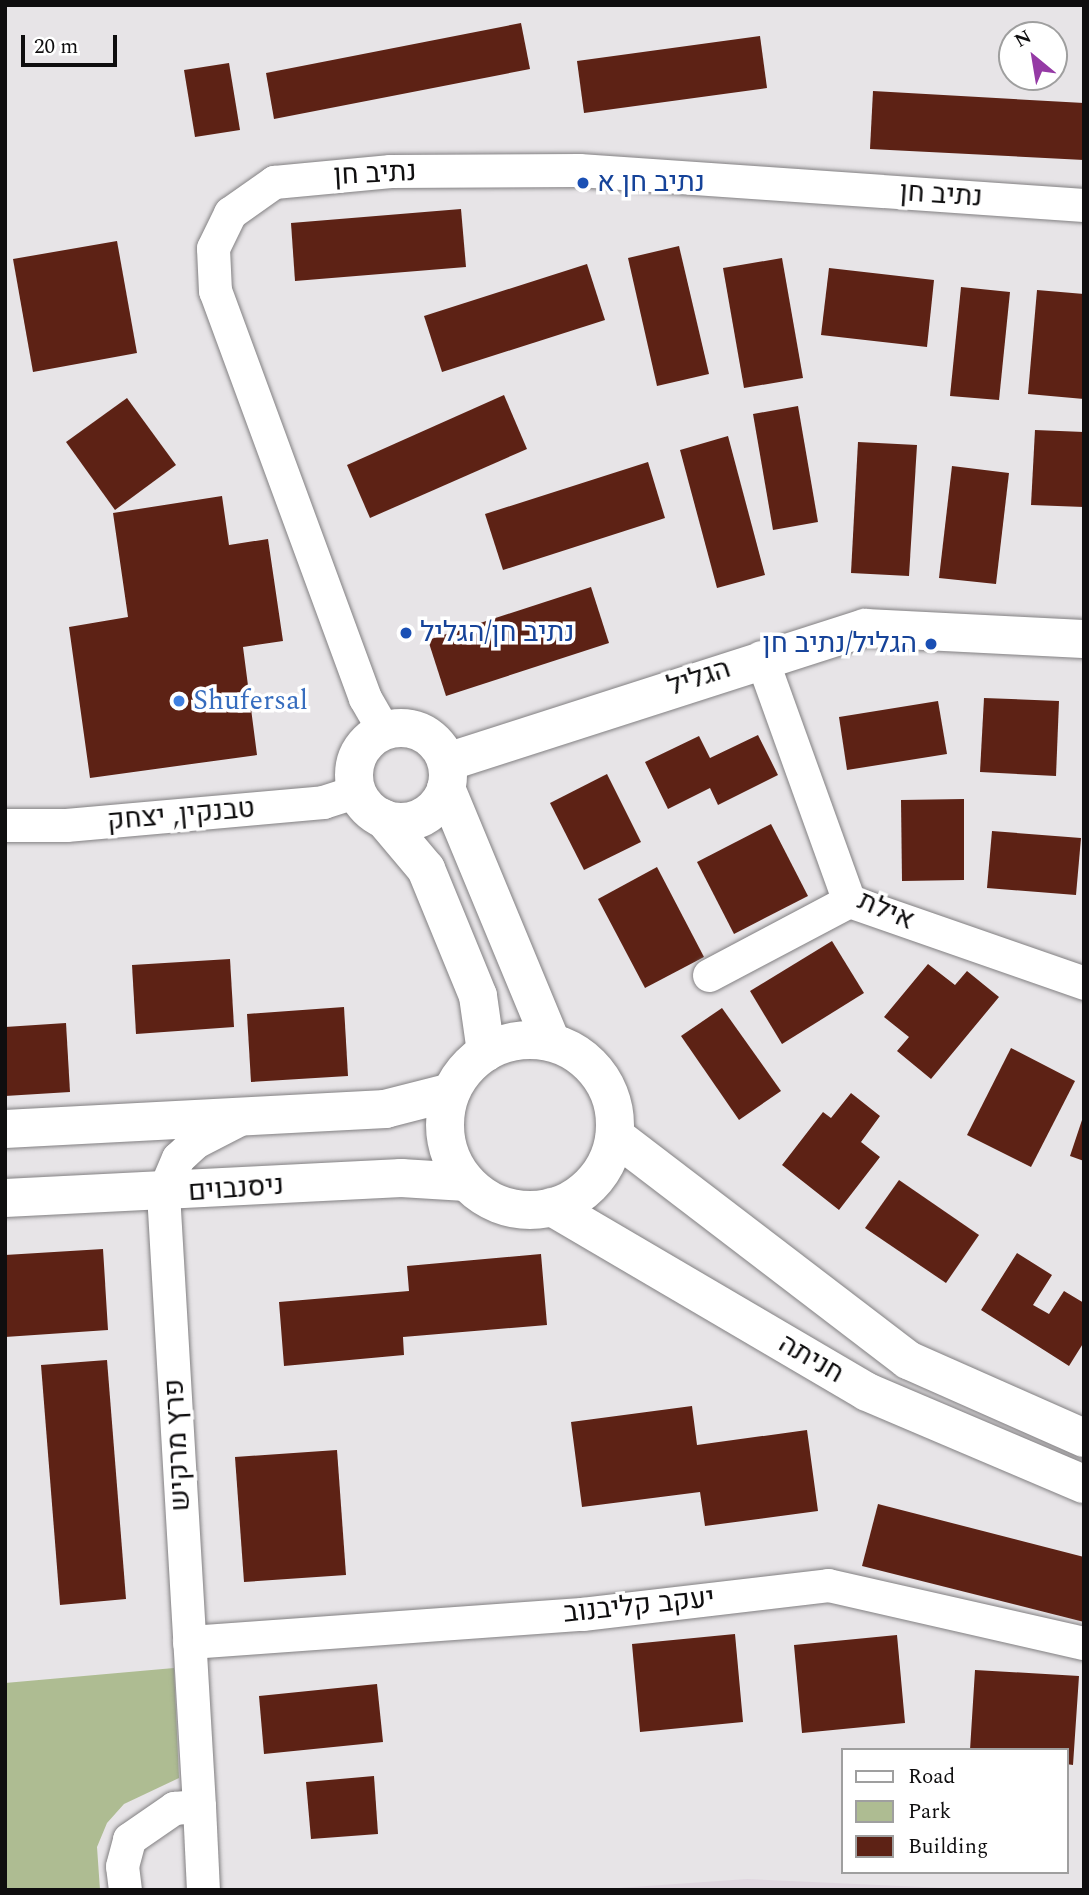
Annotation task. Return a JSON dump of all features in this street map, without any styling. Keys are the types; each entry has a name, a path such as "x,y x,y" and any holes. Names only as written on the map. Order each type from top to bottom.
{"street":[{"name":"נתיב חן","path":"384,731 355,673 215,291 213,248 230,213 274,182 390,172 579,170 1084,205"},
{"name":"הגליל","path":"446,775 761,657 865,628 1084,639"},
{"name":"אילת","path":"761,657 849,901 1084,983"},
{"path":"486,1052 478,996 426,869 356,791 359,755 384,731 419,731 432,738 551,1042"},
{"path":"383,818 414,820 440,803 446,775"},
{"name":"טבנקין, יצחק","path":"5,825 66,825 323,802 356,791"},
{"path":"709,975 849,901"},
{"path":"528,1040 551,1042 584,1059 603,1081 614,1108 615,1136 593,1181 552,1207 506,1207 466,1182 445,1139 451,1092 465,1070 486,1052 528,1040"},
{"path":"5,1129 238,1120 384,1109 451,1092"},
{"name":"פרץ מרקיש","path":"203,1890 163,1194 178,1158 195,1142 238,1120"},
{"name":"חניתה","path":"615,1136 908,1360 1084,1438"},
{"name":"ניסנבוים","path":"5,1198 163,1194 401,1178 466,1182"},
{"name":"חניתה","path":"552,1207 867,1392 1084,1485"},
{"name":"יעקב קליבנוב","path":"189,1642 582,1614 828,1585 1084,1643"},
{"path":"125,1890 122,1866 129,1839 174,1808 199,1806"}],"shaded area":[{"path":"747,1879 945,1888 952,1890 590,1890"}],"green space":[{"path":"174,1668 179,1778 124,1804 107,1823 97,1847 100,1890 5,1890 5,1683"}],"building":[{"path":"521,23 530,69 274,119 266,73"},
{"path":"760,36 767,88 584,113 577,61"},
{"path":"229,63 240,130 195,137 184,70"},
{"path":"873,91 1084,103 1084,160 870,149"},
{"path":"461,209 466,267 295,281 291,223"},
{"path":"117,241 137,353 33,372 13,259"},
{"path":"679,246 709,374 657,386 628,258"},
{"path":"782,258 803,378 744,388 723,268"},
{"path":"587,264 605,320 442,372 424,316"},
{"path":"829,268 934,280 927,347 821,335"},
{"path":"961,287 1010,292 999,400 950,396"},
{"path":"1037,290 1084,294 1084,399 1028,394"},
{"path":"504,395 527,449 370,518 347,465"},
{"path":"127,398 176,465 115,510 66,442"},
{"path":"798,406 818,522 773,530 753,414"},
{"path":"1035,430 1084,432 1084,507 1031,505"},
{"path":"728,436 765,575 717,588 680,450"},
{"path":"858,442 917,445 909,576 851,573"},
{"path":"648,462 665,518 503,570 485,514"},
{"path":"952,466 1009,473 996,584 939,578"},
{"path":"222,496 229,545 268,539 283,641 243,647 257,755 90,778 69,627 128,617 113,513"},
{"path":"591,587 609,643 446,696 428,640"},
{"path":"984,698 1059,701 1056,776 980,772"},
{"path":"938,701 947,754 847,770 839,717"},
{"path":"758,735 778,775 718,805 710,788 668,809 645,762 699,736 710,758"},
{"path":"607,774 641,842 584,870 550,803"},
{"path":"964,799 964,880 902,881 901,800"},
{"path":"771,824 808,896 734,934 697,862"},
{"path":"992,831 1081,838 1076,895 987,888"},
{"path":"657,867 704,957 645,988 598,899"},
{"path":"832,941 864,993 782,1044 750,991"},
{"path":"230,959 234,1027 136,1034 132,965"},
{"path":"928,964 955,985 967,971 999,997 931,1079 897,1051 909,1037 884,1017"},
{"path":"344,1007 348,1076 251,1082 247,1014"},
{"path":"722,1008 781,1091 739,1120 681,1036"},
{"path":"66,1023 70,1092 5,1096 5,1027"},
{"path":"1011,1048 1075,1081 1031,1167 967,1135"},
{"path":"851,1093 880,1116 861,1142 880,1157 839,1210 782,1165 823,1112 831,1118"},
{"path":"1084,1118 1084,1161 1070,1156"},
{"path":"899,1180 979,1235 946,1283 865,1228"},
{"path":"103,1249 108,1330 5,1337 5,1255"},
{"path":"1017,1253 1052,1275 1033,1305 1049,1314 1064,1291 1084,1303 1084,1342 1069,1366 981,1310"},
{"path":"541,1254 547,1325 403,1337 404,1355 284,1366 279,1302 409,1291 407,1266"},
{"path":"107,1360 126,1599 60,1605 41,1365"},
{"path":"692,1406 697,1445 807,1430 818,1511 705,1526 700,1492 582,1507 571,1422"},
{"path":"337,1450 346,1575 244,1582 235,1457"},
{"path":"878,1504 1084,1557 1084,1622 862,1566"},
{"path":"735,1634 743,1722 640,1732 632,1644"},
{"path":"897,1635 905,1723 802,1733 794,1645"},
{"path":"975,1670 1079,1676 1073,1765 1068,1764 1068,1748 970,1748"},
{"path":"377,1684 383,1742 264,1754 259,1696"},
{"path":"374,1776 378,1834 311,1839 306,1782"}],"place":[{"name":"נתיב חן א","path":"583,183"},
{"name":"נתיב חן/הגליל","path":"406,633"},
{"name":"הגליל/נתיב חן","path":"931,644"},
{"name":"Shufersal","path":"179,701"}]}
